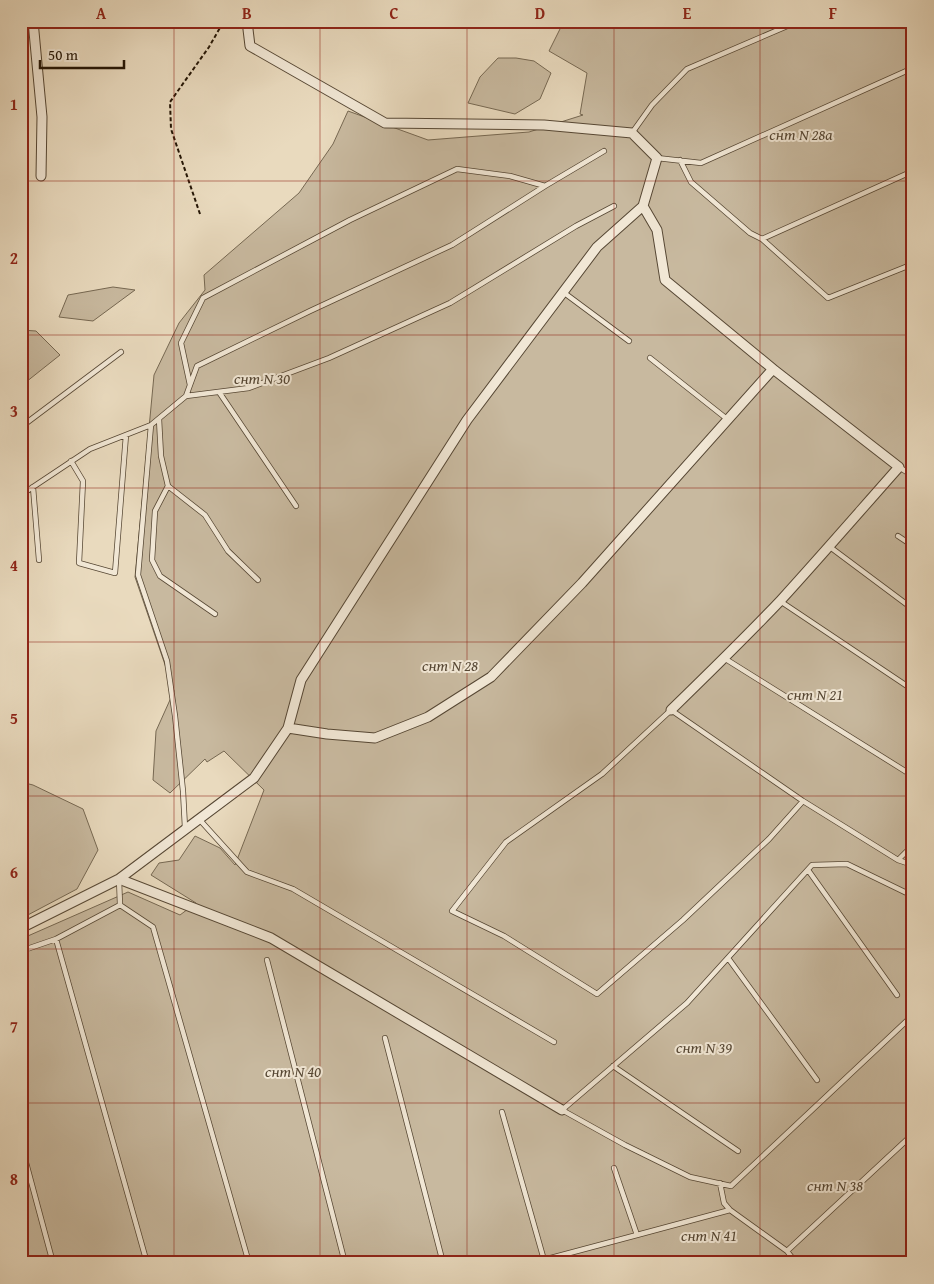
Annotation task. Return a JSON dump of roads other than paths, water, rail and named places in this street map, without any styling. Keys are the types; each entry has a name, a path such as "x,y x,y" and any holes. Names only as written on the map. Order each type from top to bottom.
{"street":[{"path":"34,21 42,117 41,176"},
{"path":"21,928 118,879 254,778 288,728 301,680 468,420 597,247 643,206 657,158 632,133 544,125 385,123 250,46 247,21"},
{"path":"643,206 657,230 665,280 773,369 899,466 780,601 670,710"},
{"path":"288,728 326,734 375,738 428,717 491,677 582,583 773,369"},
{"path":"118,879 271,938 562,1110"}],"lane":[{"path":"632,133 652,104 687,69 799,21"},
{"path":"657,158 701,163 913,68"},
{"path":"21,495 90,449 151,425 186,396 197,366 452,245 604,151"},
{"path":"680,160 691,182 750,233 762,239 828,298 913,264"},
{"path":"190,386 181,343 203,298 350,220 457,169 510,176 545,186"},
{"path":"762,239 913,171"},
{"path":"186,396 249,388 320,361 450,303 576,226 614,206"},
{"path":"563,292 629,341"},
{"path":"21,427 121,352"},
{"path":"650,358 728,420"},
{"path":"220,392 296,506"},
{"path":"159,418 161,456 168,486 204,515 228,551 258,580"},
{"path":"151,425 138,575 167,661 175,716 185,830"},
{"path":"71,461 83,481 78,563 115,573 126,435"},
{"path":"899,466 913,476"},
{"path":"168,486 155,511 152,560 160,576 215,614"},
{"path":"33,487 39,560"},
{"path":"898,536 913,546"},
{"path":"829,547 913,609"},
{"path":"780,601 913,690"},
{"path":"724,658 913,776"},
{"path":"803,801 768,839 705,900 597,994 504,936 452,911 506,842 602,774 670,710 803,801 898,860 913,865"},
{"path":"199,819 247,872 293,889 554,1042"},
{"path":"898,860 913,845"},
{"path":"913,896 848,864 812,865 687,1003 562,1110 625,1146 690,1177 731,1186 913,1015"},
{"path":"808,870 897,995"},
{"path":"118,879 120,905"},
{"path":"21,951 56,939 120,905"},
{"path":"120,905 153,926 249,1263"},
{"path":"56,939 147,1263"},
{"path":"728,958 817,1080"},
{"path":"267,960 345,1263"},
{"path":"385,1038 443,1263"},
{"path":"614,1066 738,1151"},
{"path":"502,1112 544,1260"},
{"path":"787,1252 913,1134"},
{"path":"21,1144 53,1263"},
{"path":"614,1168 637,1235"},
{"path":"720,1183 724,1203 730,1210 787,1252 796,1263"},
{"path":"532,1263 730,1210"}],"park label":[{"name":"снт N 28а","path":"801,134"},
{"name":"снт N 30","path":"262,378"},
{"name":"снт N 28","path":"450,665"},
{"name":"снт N 21","path":"815,694"},
{"name":"снт N 39","path":"704,1047"},
{"name":"снт N 40","path":"293,1071"},
{"name":"снт N 38","path":"835,1185"},
{"name":"снт N 41","path":"709,1235"}]}
